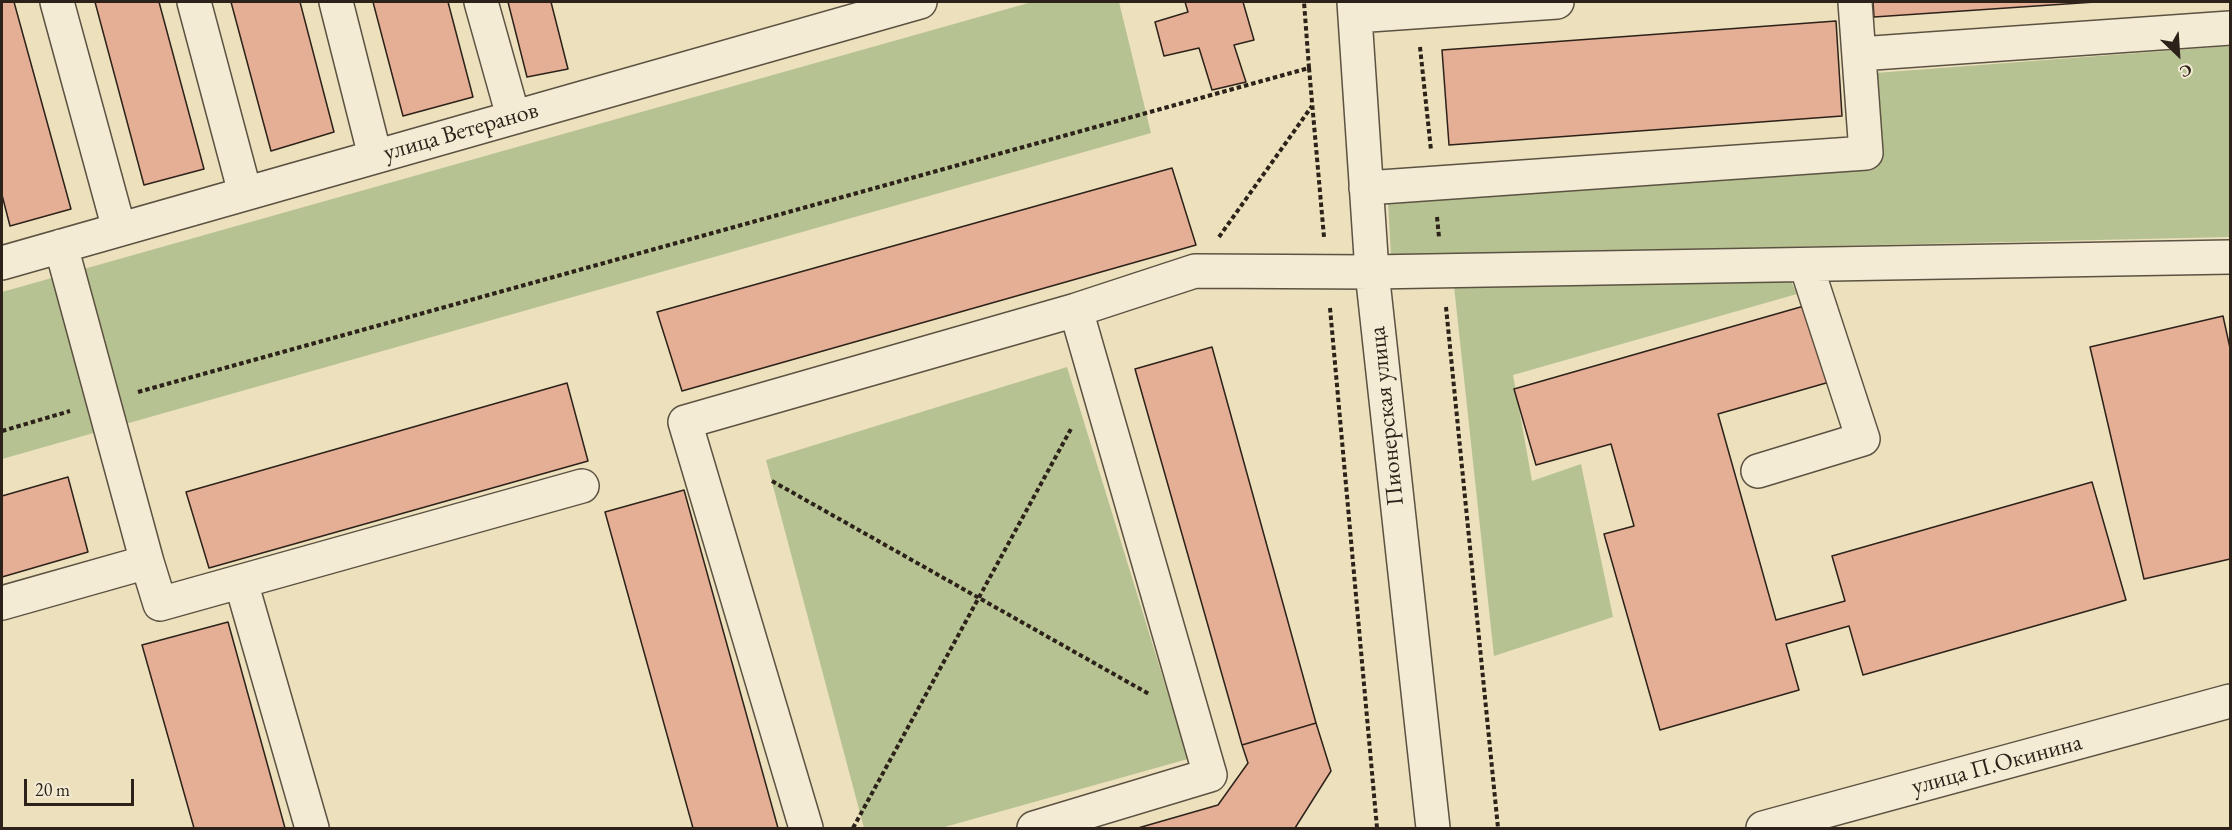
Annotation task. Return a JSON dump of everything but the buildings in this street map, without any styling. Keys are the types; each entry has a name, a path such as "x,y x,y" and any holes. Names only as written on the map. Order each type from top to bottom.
{"street":[{"path":"57,2 119,229"},
{"path":"194,2 245,193"},
{"path":"336,2 375,156"},
{"path":"481,2 513,116"},
{"name":"улица Ветеранов","path":"2,263 920,2"},
{"path":"1355,9 1417,11 1557,2"},
{"path":"1366,188 1866,153 1855,2"},
{"name":"Пионерская улица","path":"1355,9 1372,272 1433,828"},
{"path":"1859,54 2230,28"},
{"path":"61,246 159,604 582,486"},
{"path":"806,828 685,422 1076,310 1195,271 1372,272 2230,257"},
{"path":"1758,471 1863,439 1806,265"},
{"path":"1034,828 1210,775 1076,310"},
{"path":"2,603 147,562"},
{"path":"241,582 312,828"},
{"name":"улица П.Окинина","path":"1763,828 1841,818 2230,701"}],"path":[{"path":"1304,2 1377,828"},
{"path":"1417,11 1498,828"},
{"path":"2,431 1309,68"},
{"path":"1195,271 1312,105"},
{"path":"853,828 1097,381"},
{"path":"772,481 1194,719"}],"green space":[{"path":"1032,2 1119,2 1151,133 2,459 2,292"},
{"path":"2230,46 2230,237 1391,256 1388,202 1880,164 1875,73"},
{"path":"1789,277 1797,294 1513,375 1532,481 1581,464 1613,617 1494,656 1454,286"},
{"path":"1067,367 1188,759 941,828 864,828 766,460"}]}
